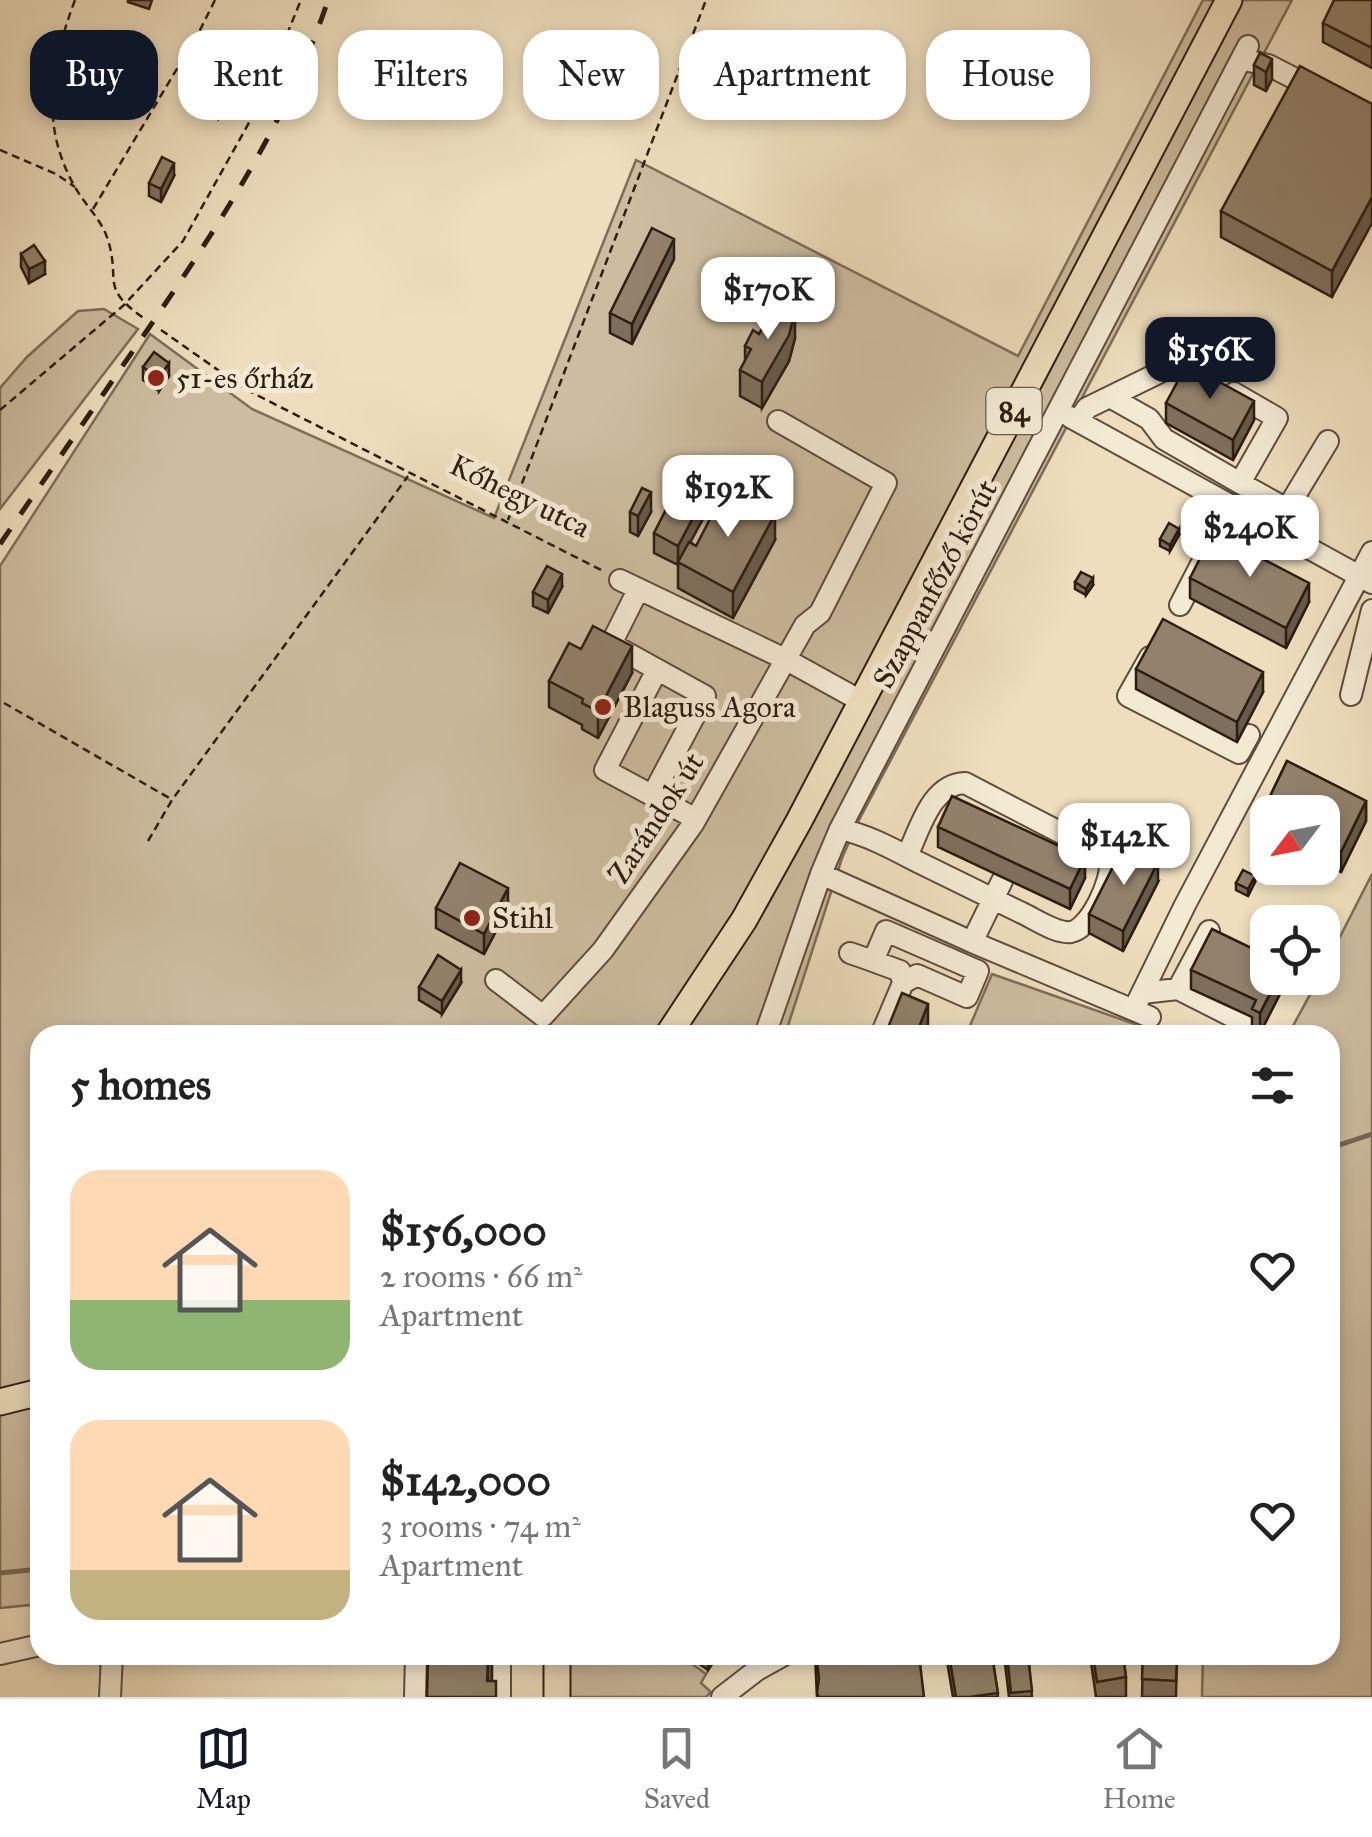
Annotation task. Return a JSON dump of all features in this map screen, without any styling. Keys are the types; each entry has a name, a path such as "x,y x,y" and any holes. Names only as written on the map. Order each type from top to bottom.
{"main road":[{"name":"84","path":"675,1025 744,920 1229,0"},
{"path":"0,1402 30,1394"},
{"path":"556,1697 557,1665"}],"street":[{"name":"Szappanfőző körút","path":"768,1025 840,829 1248,46"},
{"path":"1238,66 1252,59 1337,100"},
{"path":"1078,422 1087,408 1181,362 1280,415 1240,483"},
{"path":"1110,397 1149,419 1164,439 1287,510 1328,441"},
{"path":"1059,411 1366,580"},
{"name":"Zarándok út","path":"496,980 543,1016 603,950 696,820 805,625 820,612 886,483 778,421"},
{"path":"1180,605 1218,551 1232,505"},
{"path":"1142,1006 1265,752 1366,580 1372,552"},
{"path":"652,796 705,696 610,644 629,585 785,659 862,701"},
{"path":"1352,695 1372,610"},
{"path":"1162,633 1128,696 1240,753 1247,739 1265,752"},
{"path":"657,670 605,770 696,820"},
{"path":"840,829 861,834 907,856 997,890 1059,930 1073,932 1087,922 1111,875 1110,862 1102,854 965,783 950,784 938,794 907,856"},
{"path":"1024,843 1037,820"},
{"path":"821,874 972,942 1142,1006 1178,989 1209,931"},
{"path":"972,942 997,890"},
{"path":"873,961 886,931 978,971 966,997 917,976 903,983"},
{"path":"850,953 900,972 903,983 885,1025"},
{"path":"1178,989 1249,1025"},
{"path":"0,1654 30,1647"},
{"path":"110,1697 112,1665"},
{"path":"415,1697 416,1665"},
{"path":"500,1665 500,1697"},
{"path":"722,1697 763,1665"}],"path":[{"path":"75,0 54,63 52,97 58,151 108,240 113,288 124,305 144,319"},
{"path":"92,210 215,0"},
{"path":"0,410 124,305 183,241 255,112 301,0"},
{"path":"508,520 706,0"},
{"path":"0,150 56,174 76,188"},
{"name":"Kőhegy utca","path":"161,330 245,389 629,585"},
{"path":"148,841 172,800 408,475"},
{"path":"4,703 172,800"}],"shaded area":[{"path":"1203,0 1292,0 858,822 842,858 788,1025 30,1025 30,1605 0,1608 0,566 150,334 252,409 494,518 636,160 1018,356"},
{"path":"104,309 138,329 0,509 0,388 27,357 78,311"},
{"path":"1372,874 1372,1697 1202,1697 1203,1665 1340,1665 1340,1025 1293,1025 1310,995 1340,995 1340,937"},
{"path":"992,974 1137,1025 970,1025"},
{"path":"567,1665 694,1665 706,1674 701,1683 711,1692 706,1697 565,1697"}],"building":[{"path":"1334,0 1372,0 1372,48 1323,23"},
{"path":"1260,53 1272,59 1266,72 1254,65"},
{"path":"1300,66 1372,104 1372,197 1332,271 1221,211"},
{"path":"162,157 174,163 161,189 149,183"},
{"path":"652,228 674,239 632,324 610,313"},
{"path":"34,245 45,261 29,269 21,254"},
{"path":"777,302 795,312 789,335 762,382 740,370 751,349 745,346 753,330 759,334"},
{"path":"154,352 169,363 159,378 143,367"},
{"path":"1187,364 1254,401 1233,440 1166,403"},
{"path":"680,482 705,495 678,546 654,533"},
{"path":"642,488 651,492 638,516 630,512"},
{"path":"726,488 775,514 733,592 678,562 689,542 696,546"},
{"path":"1169,523 1179,529 1170,545 1160,539"},
{"path":"1213,533 1309,583 1286,628 1190,578"},
{"path":"547,566 562,574 548,600 533,592"},
{"path":"1081,572 1093,578 1086,589 1075,582"},
{"path":"1163,619 1263,672 1237,722 1136,669"},
{"path":"593,626 632,646 598,711 549,681 569,643 581,649"},
{"path":"1287,761 1366,801 1341,852 1340,795 1271,795"},
{"path":"952,796 1085,858 1070,889 938,827"},
{"path":"1124,845 1158,862 1123,931 1089,914"},
{"path":"460,863 508,888 484,934 436,908"},
{"path":"1243,870 1250,874 1248,889 1236,883"},
{"path":"1212,929 1250,947 1250,995 1269,995 1260,1013 1252,1009 1256,1000 1191,970"},
{"path":"438,955 461,970 442,1001 419,987"},
{"path":"902,993 928,1004 920,1025 889,1025"},
{"path":"428,1665 488,1665 487,1681 496,1681 496,1697 427,1697"},
{"path":"817,1665 920,1665 924,1697 819,1697"},
{"path":"951,1665 994,1665 998,1693 956,1697"},
{"path":"1008,1665 1029,1665 1032,1691 1011,1693"},
{"path":"1094,1665 1124,1665 1126,1677 1097,1682"},
{"path":"1143,1665 1177,1665 1176,1681 1142,1679"}],"waterway":[{"path":"1340,1145 1372,1134"},
{"path":"0,1573 30,1570"}],"railway":[{"path":"0,544 173,293 249,172 293,88 328,0"}],"place":[{"name":"51-es őrház","path":"156,378"},
{"name":"Blaguss Agora","path":"603,707"},
{"name":"Stihl","path":"472,918"}]}
